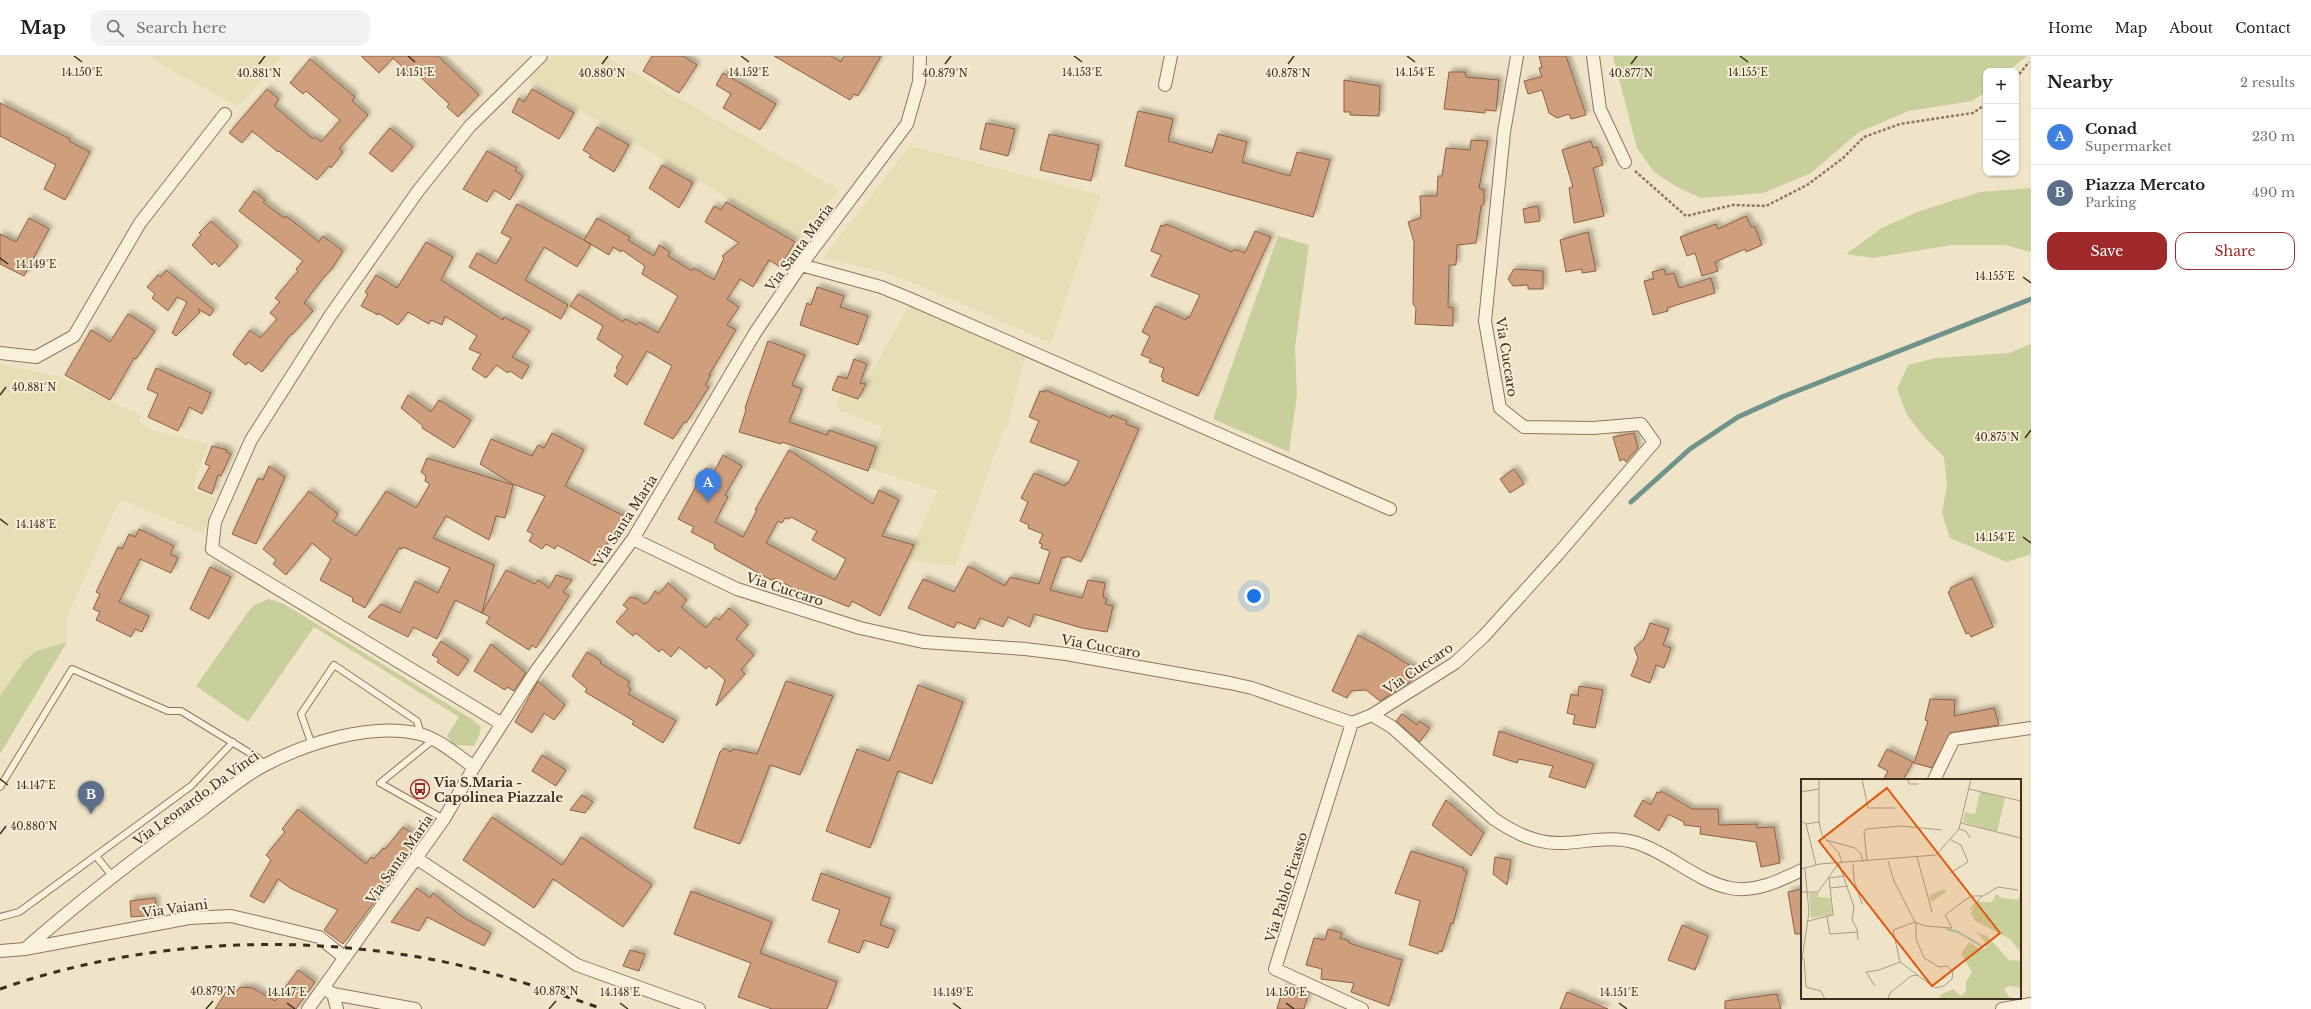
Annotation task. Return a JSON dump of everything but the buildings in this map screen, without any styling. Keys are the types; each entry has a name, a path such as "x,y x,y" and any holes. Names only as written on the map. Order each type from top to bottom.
{"street":[{"path":"502,724 212,548 215,522 251,440 330,316 418,191 466,132 541,56"},
{"name":"Via Santa Maria","path":"308,1009 328,991 345,958 444,819 474,767 536,670 633,538 755,333 801,264 907,124 919,82 920,56"},
{"path":"1165,85 1170,56"},
{"name":"Via Cuccaro","path":"633,538 737,588 860,628 923,642 1025,649 1066,654 1230,683 1252,688 1352,724 1372,715 1455,663 1484,636 1558,554 1654,442 1641,424 1593,428 1524,427 1500,408 1485,321 1504,132 1516,56"},
{"path":"1593,56 1600,109 1625,162"},
{"path":"0,352 36,357 74,336 140,223 225,114"},
{"path":"801,264 881,287 908,298 1390,509"},
{"path":"1372,715 1392,727 1494,819 1512,831 1530,838 1561,843 1607,838 1636,842 1729,888 1748,889 1773,884 1801,870"},
{"name":"Via Pablo Picasso","path":"1352,724 1275,969 1362,1009"},
{"path":"1934,779 1954,739 2031,728"},
{"name":"Via Leonardo Da Vinci","path":"25,949 166,836 265,765 312,745 350,734 401,732 421,734 433,740 474,767"},
{"path":"416,858 577,965 699,1009"},
{"name":"Via Vaiani","path":"0,951 25,949 189,918 231,916 318,937 345,958"},
{"path":"328,991 337,1009"},
{"path":"328,991 415,1009"},
{"path":"2002,1009 2031,1004"}],"lane":[{"path":"312,745 301,714 334,665 417,721 421,734"},
{"path":"0,787 72,669 168,711 181,711 258,758 265,765"},
{"path":"433,740 380,783 444,819"},
{"path":"0,917 19,912 191,786 233,742"},
{"path":"96,856 113,877"}],"path":[{"path":"2019,74 2029,62"},
{"path":"1625,162 1686,216 1733,205 1766,206 1808,185 1842,159 1864,137 1900,124 1972,113 1983,106"}],"shaded area":[{"path":"147,56 283,56 238,107"},
{"path":"553,56 605,56 839,190 800,241 528,79"},
{"path":"910,146 1101,195 1051,343 911,282 881,271 823,258"},
{"path":"909,305 1025,357 1007,428 1004,428 955,566 906,559 938,491 869,468 883,427 836,409 841,393 858,398"},
{"path":"0,364 60,377 140,415 139,422 156,431 208,444 192,489 215,498 204,534 120,499 66,619 67,642 36,651 24,661 0,696"}],"green space":[{"path":"1613,56 2027,56 2012,68 1983,68 1983,94 1972,101 1909,111 1859,132 1811,173 1763,193 1701,198 1677,187 1654,172 1637,148"},
{"path":"2031,188 2031,252 2005,245 1952,245 1873,258 1846,254 1882,228 1917,212 1980,192"},
{"path":"1278,236 1309,245 1295,348 1297,395 1289,452 1213,419"},
{"path":"2031,344 2031,554 2007,562 1950,538 1942,513 1947,485 1944,457 1925,438 1907,415 1897,389 1908,365 1936,358 2009,353"},
{"path":"269,599 284,604 472,719 481,727 479,736 474,746 453,745 447,736 459,717 314,627 248,722 196,686 248,612 254,605"},
{"path":"67,642 0,754 0,696 24,661 36,651"}],"waterway":[{"path":"1631,502 1690,449 1738,417 1782,397 2031,299"}],"railway":[{"path":"0,989 49,974 99,962 150,953 201,947 304,945 355,949 431,959 530,985 603,1009"}],"place":[{"name":"Conad","path":"708,502"},
{"name":"Via S.Maria - Capolinea Piazzale","path":"420,789"},
{"name":"Piazza Mercato","path":"91,814"}]}
